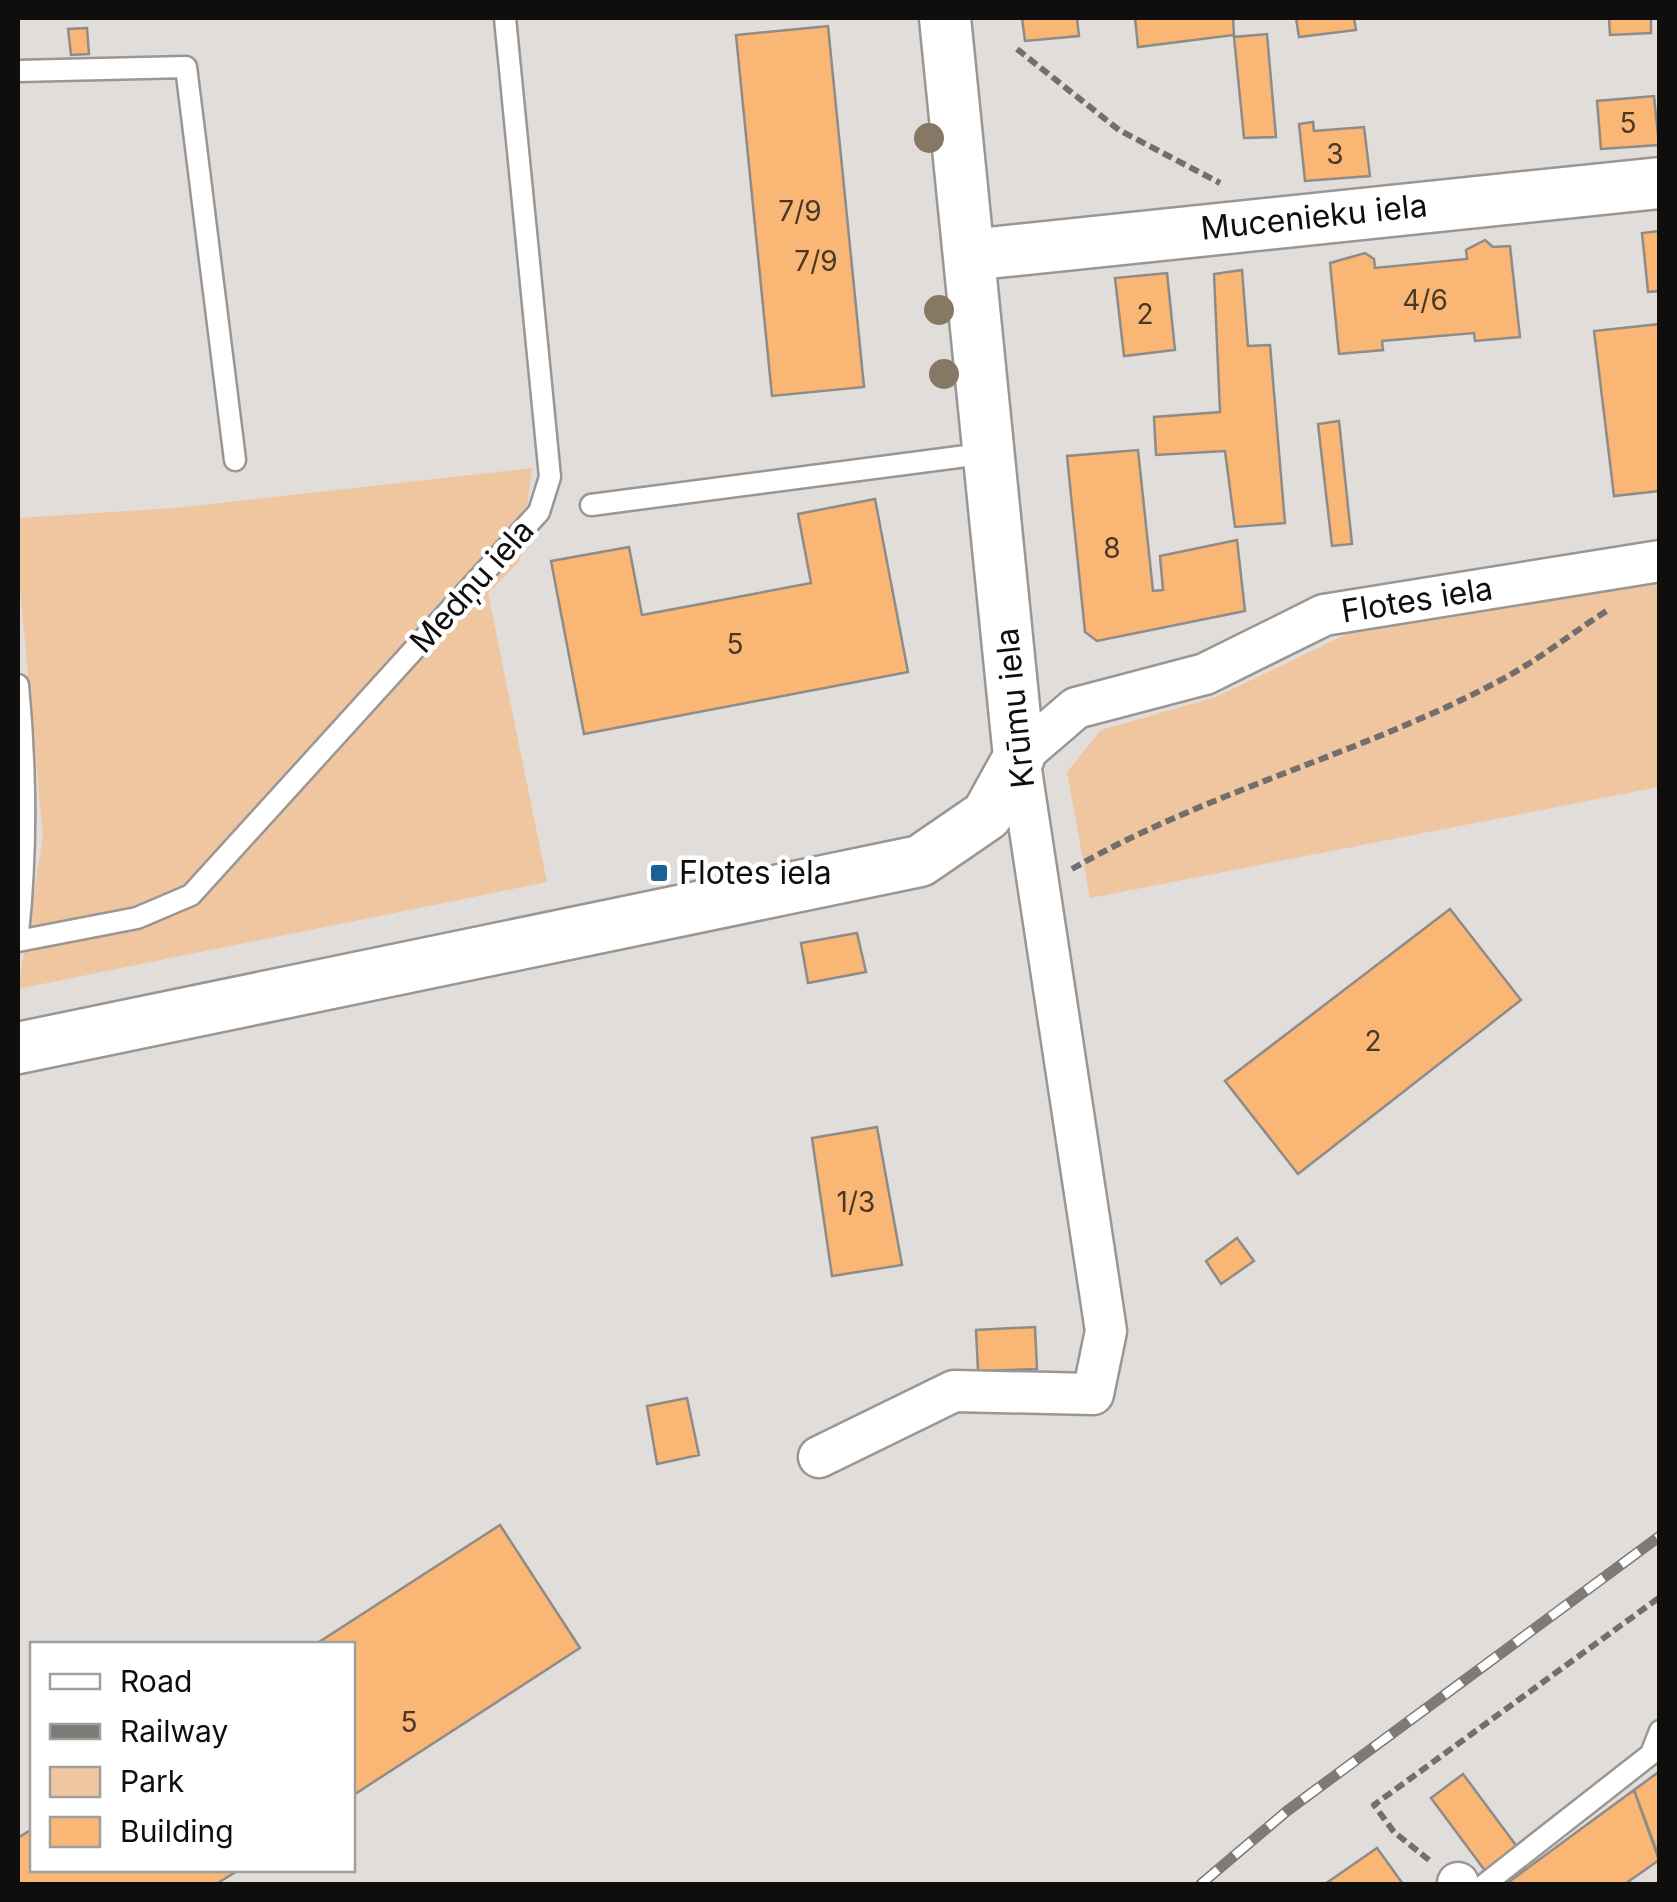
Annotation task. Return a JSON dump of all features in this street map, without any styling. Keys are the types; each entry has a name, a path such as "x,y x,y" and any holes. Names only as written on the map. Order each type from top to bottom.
{"street":[{"name":"Krūmu iela","path":"819,1457 954,1391 1092,1394 1106,1331 1036,890 1019,757 945,18"},
{"name":"Mucenieku iela","path":"969,256 1660,183"},
{"name":"Flotes iela","path":"18,1048 920,860 987,815 1019,757 1076,708 1205,674 1324,615 1660,560"}],"lane":[{"name":"Medņu iela","path":"18,941 136,918 190,895 539,512 550,477 504,18"},
{"path":"18,71 186,67 235,460"},
{"path":"591,504 989,453"},
{"path":"18,685 27,783 27,850 18,933"},
{"path":"1467,1884 1651,1754 1660,1732"}],"path":[{"path":"1017,49 1119,130 1230,188"},
{"path":"1036,890 1136,832 1378,736 1500,680 1612,607"},
{"path":"1394,1832 1374,1805 1660,1598"}],"green space":[{"path":"532,468 520,561 488,593 547,882 18,989 43,836 18,567 18,518 175,508"},
{"path":"1659,584 1659,787 1090,898 1067,772 1101,730 1216,697 1349,633"}],"building":[{"path":"1022,18 1077,18 1079,36 1025,41"},
{"path":"1135,18 1233,18 1234,35 1138,47"},
{"path":"1296,18 1354,18 1356,30 1299,37"},
{"path":"1609,18 1651,18 1651,33 1610,35"},
{"path":"828,26 864,387 772,396 736,35"},
{"path":"87,28 89,54 71,55 68,29"},
{"path":"1267,34 1276,137 1244,138 1234,37"},
{"path":"1654,96 1659,145 1601,149 1597,101"},
{"path":"1313,122 1314,131 1364,127 1370,176 1305,181 1299,124"},
{"path":"1660,231 1660,291 1648,292 1642,233"},
{"path":"1485,240 1493,247 1510,246 1520,337 1475,341 1474,333 1382,341 1383,350 1339,354 1330,263 1365,253 1374,259 1375,268 1467,259 1466,250"},
{"path":"1242,270 1248,346 1270,345 1285,523 1235,527 1225,451 1156,455 1154,417 1220,412 1214,274"},
{"path":"1167,273 1175,350 1124,356 1115,278"},
{"path":"1660,324 1660,491 1614,496 1594,331"},
{"path":"1339,421 1352,544 1332,546 1318,424"},
{"path":"1138,450 1153,591 1163,590 1160,556 1237,540 1245,611 1097,641 1085,632 1067,456"},
{"path":"875,499 908,672 584,734 551,561 629,547 642,615 811,583 798,514"},
{"path":"1450,909 1521,1000 1298,1174 1225,1081"},
{"path":"857,933 866,972 808,983 801,943"},
{"path":"877,1127 902,1265 832,1276 812,1138"},
{"path":"1237,1238 1254,1261 1221,1284 1206,1261"},
{"path":"1035,1327 1037,1369 978,1371 976,1330"},
{"path":"687,1398 699,1455 657,1464 647,1406"},
{"path":"500,1525 580,1648 355,1794 355,1642 319,1642"},
{"path":"1660,1771 1660,1860 1634,1790"},
{"path":"1463,1774 1518,1848 1486,1872 1431,1798"},
{"path":"1634,1790 1659,1860 1625,1884 1506,1884"},
{"path":"30,1830 30,1872 236,1872 216,1884 18,1884 18,1838"},
{"path":"1377,1848 1403,1884 1325,1884"}],"railway":[{"path":"1201,1884 1287,1811 1660,1536"}],"place":[{"name":"Flotes iela","path":"659,873"}]}
